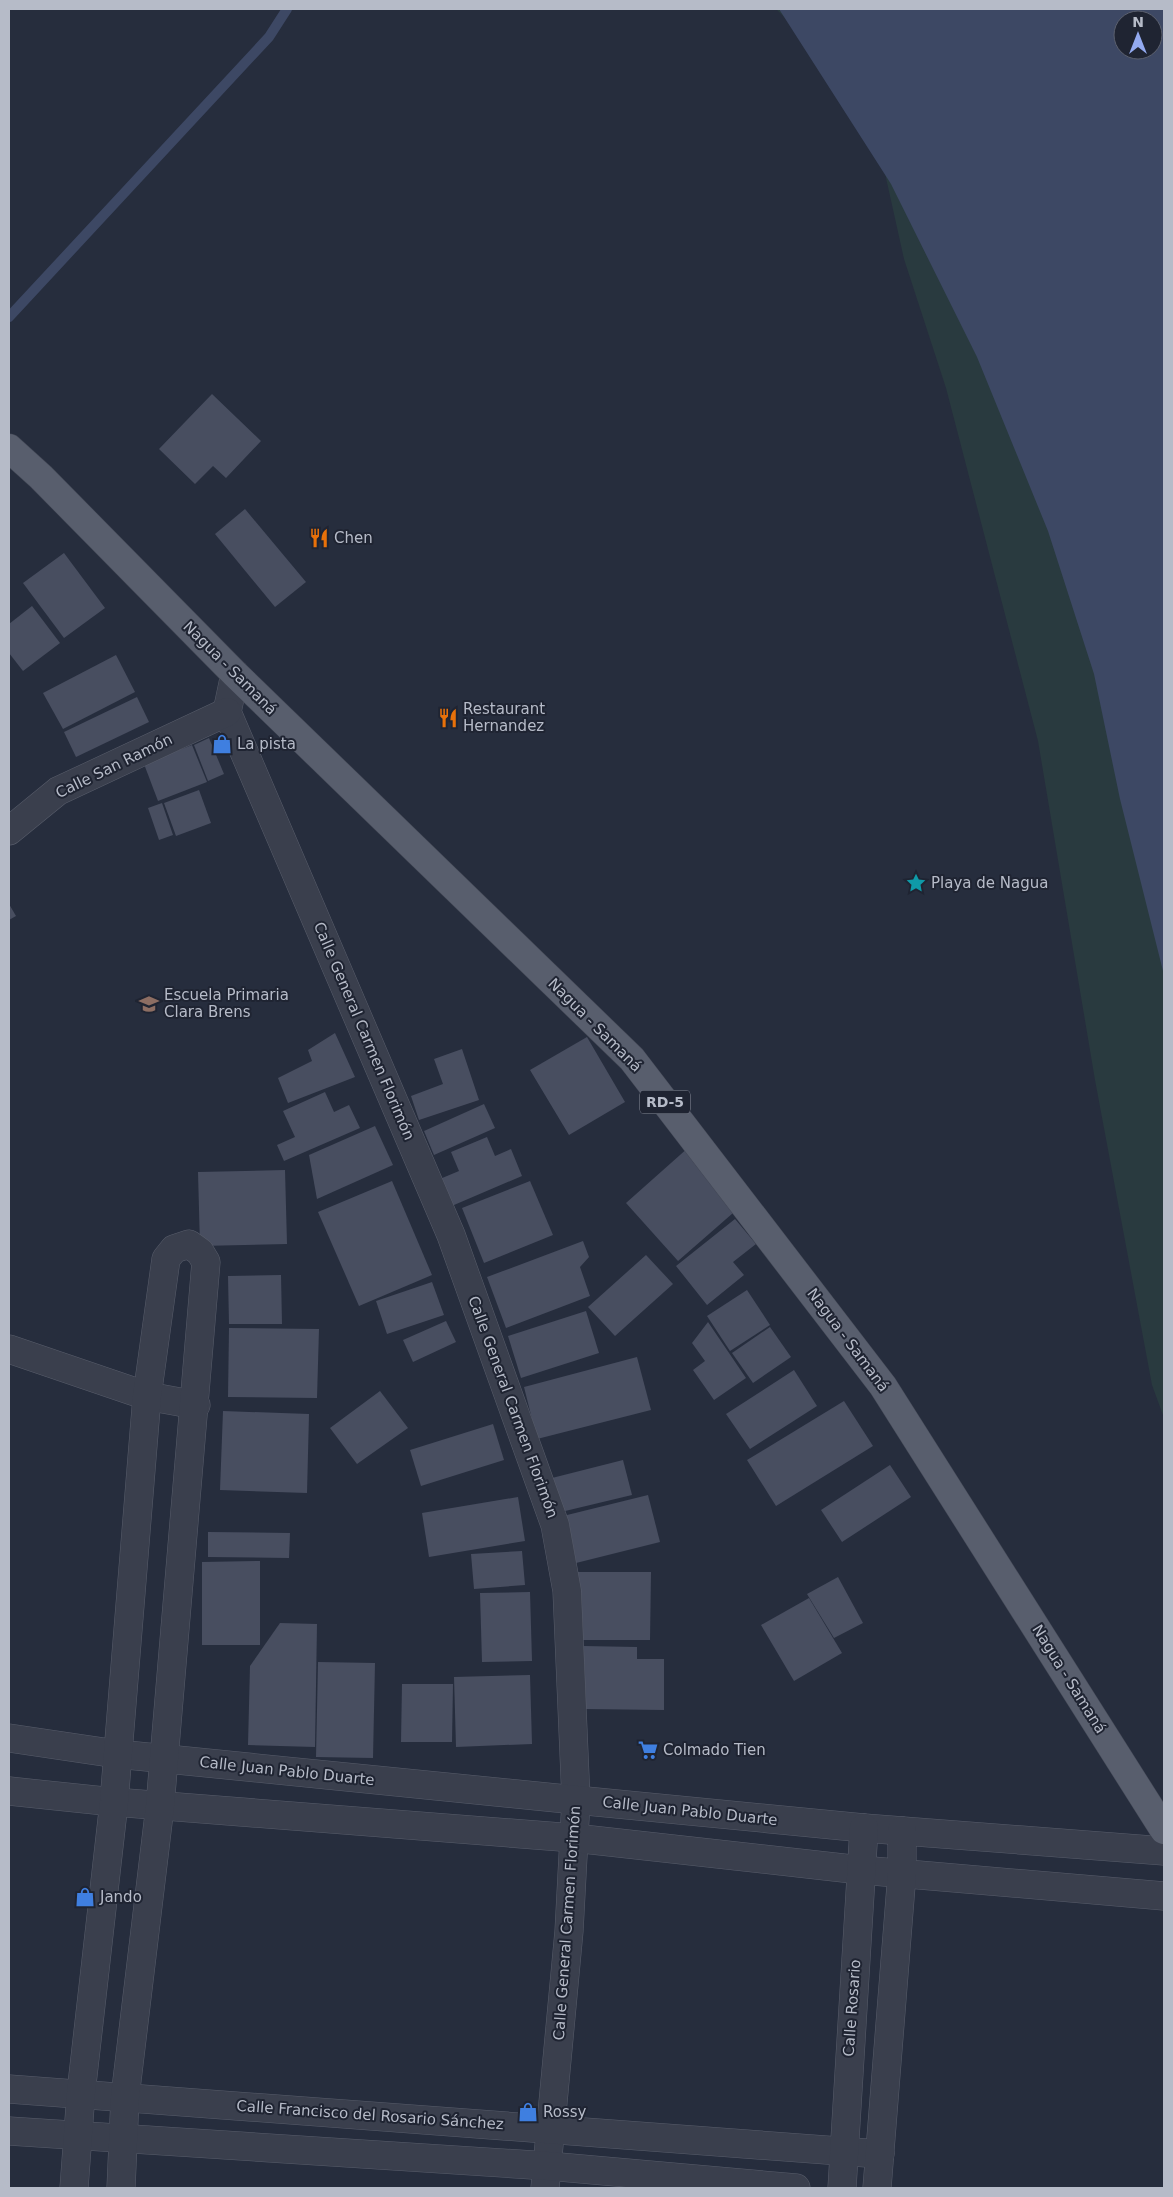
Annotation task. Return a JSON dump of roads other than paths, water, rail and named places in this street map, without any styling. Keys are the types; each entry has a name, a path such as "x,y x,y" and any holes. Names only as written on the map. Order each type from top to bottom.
{"main road":[{"name":"Nagua - Samaná","path":"9,448 41,477 235,674 632,1059 884,1386 1164,1830"}],"street":[{"path":"227,712 235,674"},
{"name":"Calle San Ramón","path":"9,831 58,791 227,712"},
{"name":"Calle General Carmen Florimón","path":"227,712 452,1235 555,1525 567,1591 576,1800 570,1931 546,2177"},
{"path":"74,2188 81,2093 114,1802 147,1396 166,1259 174,1249 189,1244 200,1252 206,1262 196,1405 160,1806 125,2097 120,2188"},
{"path":"9,1349 147,1396 196,1405"},
{"name":"Calle Juan Pablo Duarte","path":"9,1738 117,1754 576,1800 864,1828 1164,1851"},
{"path":"9,1791 160,1806 574,1838 860,1870 1164,1896"},
{"name":"Calle Rosario","path":"842,2188 864,1828"},
{"path":"877,2188 902,1873 902,1830"},
{"name":"Calle Francisco del Rosario Sánchez","path":"9,2089 880,2154"},
{"path":"9,2131 546,2177 796,2188"}],"water":[{"path":"779,9 1164,9 1164,975 1120,799 1094,674 1048,531 977,357 891,184"}],"waterway":[{"path":"9,317 269,37 287,9"}],"place":[{"name":"Chen","path":"319,538"},
{"name":"Restaurant Hernandez","path":"448,718"},
{"name":"La pista","path":"222,744"},
{"name":"Playa de Nagua","path":"916,883"},
{"name":"Escuela Primaria Clara Brens","path":"149,1004"},
{"name":"Colmado Tien","path":"648,1750"},
{"name":"Jando","path":"85,1897"},
{"name":"Rossy","path":"528,2112"}]}
